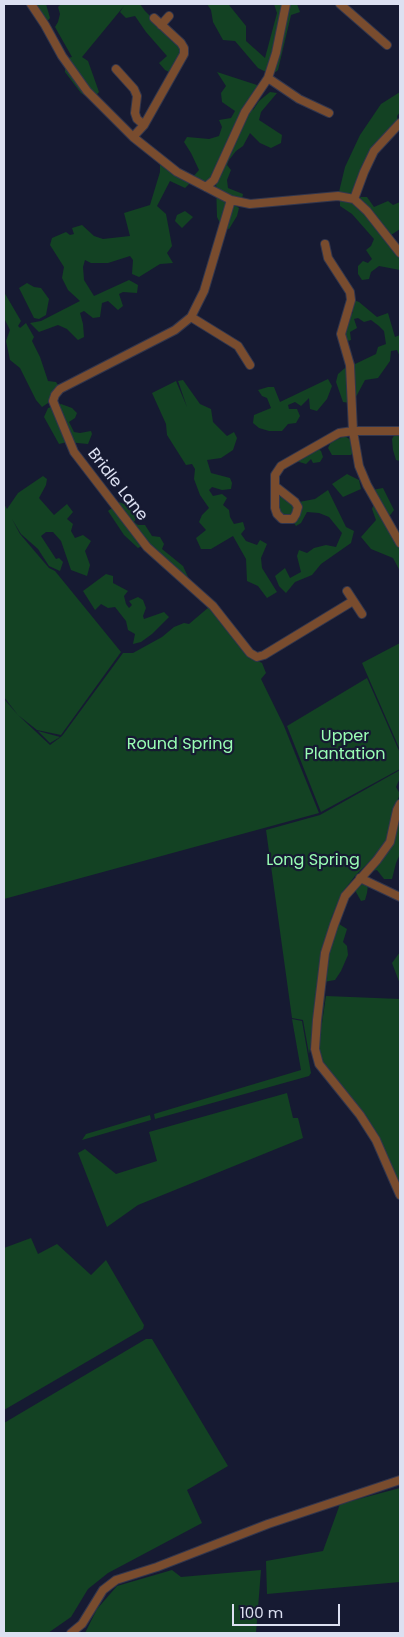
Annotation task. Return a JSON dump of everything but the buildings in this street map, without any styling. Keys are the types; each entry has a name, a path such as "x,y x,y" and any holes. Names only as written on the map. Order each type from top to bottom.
{"street":[{"path":"31,4 62,56 87,91 133,137 177,172 231,200 250,204 338,196 354,199 367,211 400,253"},
{"path":"206,187 214,180 245,112 268,78 276,52 286,4"},
{"path":"340,4 387,45"},
{"path":"161,25 169,16"},
{"path":"133,137 144,125 184,54 184,48 181,43 154,18"},
{"path":"116,69 134,89 137,96 135,113 137,119 144,125"},
{"path":"268,78 299,99 331,113"},
{"path":"354,199 374,151 400,123"},
{"path":"381,144 387,150"},
{"name":"Bridle Lane","path":"231,200 204,292 191,317 175,330 60,388 53,401 74,452 148,547 213,606 250,654 257,657 264,655 353,601"},
{"path":"328,248 334,269 350,292 351,300 341,334 350,365 353,431 359,466 367,485 400,543"},
{"path":"191,317 238,346 250,365"},
{"path":"276,487 275,475 281,466 339,433 353,431 400,431"},
{"path":"346,591 362,614"},
{"path":"400,804 390,842 377,860 345,896 325,953 315,1049 319,1064 356,1109 376,1140 400,1195"},
{"path":"360,878 400,897"},
{"path":"71,1633 82,1624 103,1590 116,1580 156,1567 268,1524 400,1480"}],"green space":[{"path":"26,4 46,4 50,18 46,23"},
{"path":"61,4 140,4 181,47 181,56 171,73 165,70 159,63 167,56 135,16 126,18 120,12 124,6 82,57 88,61 99,92 92,100 81,93 65,72 65,63 68,58 72,57 55,27 60,14 58,7"},
{"path":"207,4 229,5 246,26 246,41 265,58 277,13 274,4 297,4 300,12 291,15 278,70 272,75 258,68 235,41 223,40 213,22 211,10"},
{"path":"217,72 260,86 248,104 253,110 259,101 270,92 277,93 261,112 259,120 282,135 281,143 271,148 260,143 250,133 243,146 229,160 227,165 231,170 227,180 228,188 243,194 242,199 228,201 239,208 237,216 229,229 222,227 217,217 216,182 211,179 203,183 192,178 199,170 184,142 187,137 209,139 219,136 222,127 219,120 231,118 235,111 222,102 221,93 226,86"},
{"path":"400,92 398,122 363,168 351,195 339,192 345,167 360,135 381,104"},
{"path":"168,161 190,183 185,188 170,181 157,206 166,214 172,246 167,253 173,263 160,264 139,277 132,274 133,260 130,256 108,263 91,263 85,260 83,267 84,280 94,296 129,280 138,285 137,293 123,292 119,294 123,306 118,310 108,301 102,303 100,317 93,318 84,311 80,313 84,337 78,340 67,329 58,325 39,332 30,323 41,321 80,301 68,290 62,278 64,267 50,245 52,238 66,232 70,235 74,234 72,228 82,225 94,236 103,239 130,236 124,213 150,205 160,172 160,163"},
{"path":"360,197 367,197 374,207 388,201 393,205 400,202 400,229 391,235 400,255 400,270 379,266 371,272 369,279 362,280 358,274 358,266 363,261 368,263 372,259 366,250 371,246 374,239 352,214 340,206 340,199 347,200 362,209 363,205"},
{"path":"185,211 193,217 182,228 175,221 177,215"},
{"path":"27,283 41,288 49,299 46,315 39,319 34,318 19,288"},
{"path":"4,292 21,321 18,326 20,328 26,323 34,337 32,341 48,381 56,382 58,385 51,401 42,407 36,400 20,368 10,360 6,341 10,330 4,318"},
{"path":"354,300 377,317 388,313 395,337 400,335 400,357 397,350 391,351 390,361 378,378 365,380 350,403 343,402 336,382 338,374 345,368 352,370 353,365 376,354 378,347 386,344 384,331 379,326 371,320 364,322 358,318 354,319 357,328 350,332 351,340 345,342 343,334 349,314 353,313 352,306"},
{"path":"328,379 332,386 327,399 317,411 310,409 309,398 301,406 295,402 288,405 289,409 297,409 300,416 296,423 288,424 282,431 269,431 259,428 253,423 254,415 271,408 267,398 262,396 258,390 274,387 280,402"},
{"path":"183,380 200,404 211,409 213,422 227,436 234,432 237,438 233,450 221,458 207,460 211,473 230,478 232,483 231,489 222,490 212,487 209,490 213,496 222,494 227,498 223,505 229,510 234,524 243,522 245,529 241,534 246,541 257,545 260,540 267,544 261,558 262,568 277,592 267,598 258,586 247,581 246,559 233,536 211,549 201,549 196,538 206,530 199,522 202,515 209,508 200,495 194,479 195,469 192,464 186,465 167,435 166,424 152,393 176,381 187,407 178,381"},
{"path":"61,404 72,408 77,413 75,418 69,422 74,432 91,431 92,434 88,444 67,442 59,444 44,417 48,408"},
{"path":"396,432 400,432 400,461 396,460 393,450 392,439"},
{"path":"345,436 352,441 354,451 351,455 332,455 328,448 331,442"},
{"path":"316,447 321,451 323,457 320,462 313,463 311,459 306,464 296,461"},
{"path":"347,474 359,480 361,489 343,497 332,484"},
{"path":"43,476 47,479 46,485 39,498 54,515 67,504 73,512 67,519 73,524 71,531 75,538 83,535 91,541 85,551 90,565 87,576 71,570 61,541 53,532 46,532 41,536 56,559 59,558 63,562 60,571 49,566 38,549 21,534 12,519 20,534 49,568 55,571 121,652 61,735 37,730 18,715 4,697 4,504 7,509 18,493"},
{"path":"383,488 394,510 388,518 400,539 400,571 393,558 371,549 361,537 376,520 372,509 376,498 372,490"},
{"path":"328,490 346,527 354,531 351,543 321,564 312,575 295,582 286,593 279,586 275,576 285,568 290,578 301,572 297,556 299,550 307,553 314,548 326,545 336,547 342,533 329,517 319,513 307,512 301,523 296,526 292,520 299,502 315,499"},
{"path":"281,496 293,503 295,510 289,517 282,515 279,510 279,499"},
{"path":"119,502 129,506 137,517 134,522 138,525 145,525 152,536 160,537 164,544 162,549 183,566 188,577 176,576 148,543 138,548 124,535 108,511"},
{"path":"106,574 113,576 113,583 128,591 124,596 129,608 132,605 129,601 138,597 143,600 146,608 143,616 144,619 164,612 169,617 141,642 133,644 135,634 128,630 126,621 115,607 108,608 101,604 95,610 83,591"},
{"name":"Round Spring","path":"209,607 256,660 262,663 266,673 261,679 284,726 319,813 4,899 4,699 50,745 62,736 123,653 133,653 162,637 174,627 184,623 189,624"},
{"path":"400,643 400,750 362,663"},
{"name":"Upper Plantation","path":"367,678 400,753 400,769 321,812 287,726"},
{"path":"38,731 60,737 50,743"},
{"name":"Long Spring","path":"400,770 400,778 396,787 400,794 394,809 400,806 400,854 392,879 384,879 377,870 368,872 364,878 368,885 367,893 365,900 361,901 356,892 354,880 369,867 379,852 355,876 342,893 331,919 347,929 343,942 347,946 348,955 335,980 318,983 317,991 325,996 321,1030 326,996 400,999 400,1192 356,1112 322,1063 318,1049 320,1038 312,1037 309,1054 303,1020 292,1018 266,830 320,815"},
{"path":"400,952 400,984 392,963"},
{"path":"292,1019 302,1021 311,1073 309,1076 155,1119 154,1114 301,1070"},
{"path":"287,1093 293,1118 298,1118 303,1138 138,1205 107,1227 78,1153 85,1149 116,1174 157,1161 149,1132"},
{"path":"150,1115 151,1120 82,1140 86,1134"},
{"path":"31,1238 38,1254 57,1244 91,1275 106,1260 144,1325 143,1329 4,1410 4,1248"},
{"path":"146,1339 152,1339 228,1466 187,1490 202,1523 108,1573 88,1589 71,1617 48,1633 4,1633 4,1423"},
{"path":"400,1488 400,1582 267,1594 266,1561 323,1551 340,1504"},
{"path":"172,1570 181,1577 261,1570 256,1633 85,1633 97,1609 117,1586"}]}
